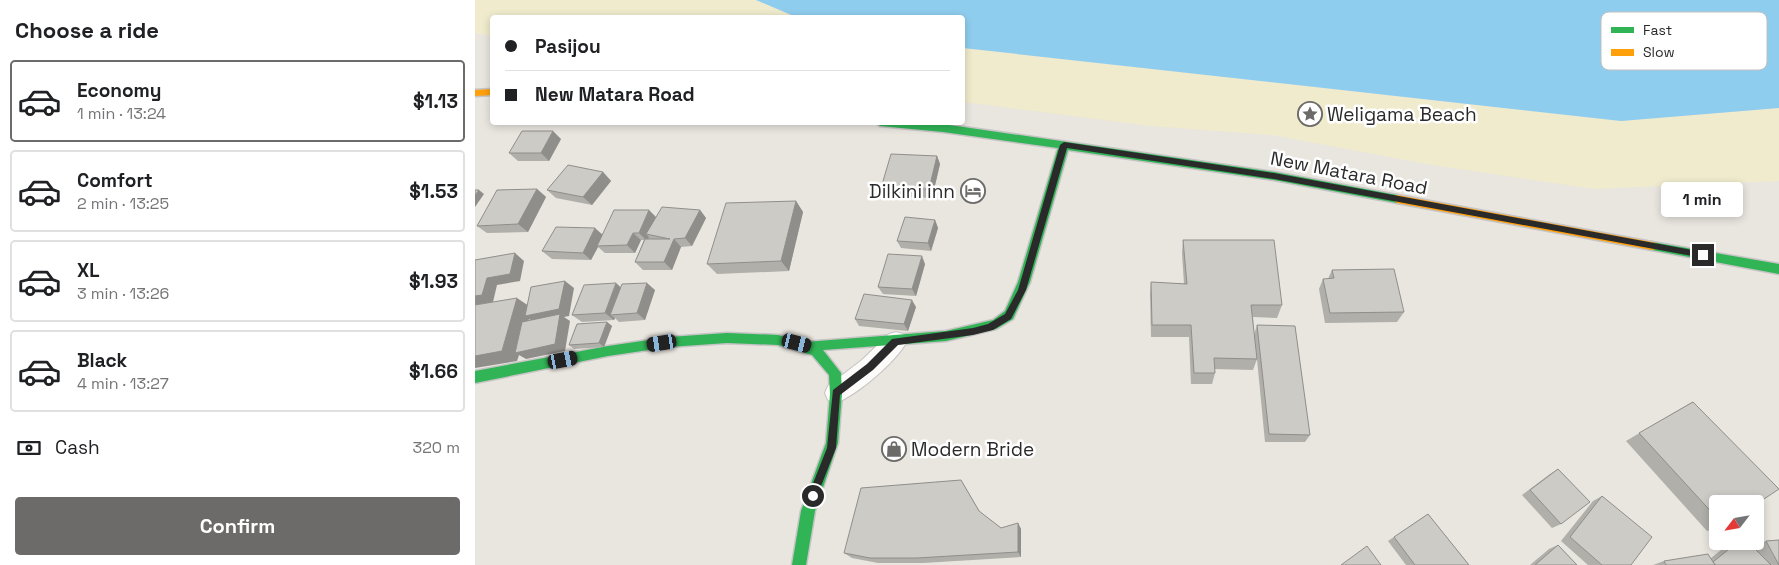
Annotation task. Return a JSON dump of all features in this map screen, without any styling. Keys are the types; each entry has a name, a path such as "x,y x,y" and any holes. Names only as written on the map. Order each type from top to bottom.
{"main road":[{"path":"475,93 490,92"},
{"name":"New Matara Road","path":"912,125 1274,176 1779,269"},
{"path":"475,377 596,353 698,339 757,338 786,340 809,346 895,341 973,332 990,327 1008,316 1022,290 1064,145"},
{"path":"799,565 800,551 813,496 831,448 836,393 834,371 823,357 809,346"}],"street":[{"path":"836,393 870,367 895,341"}],"sand":[{"path":"475,0 756,0 791,15 490,15 490,36 475,33"},
{"name":"Weligama Beach","path":"965,48 1621,121 1779,108 1779,181 1594,189 1432,165 1272,135 1150,126 965,102"}],"water":[{"path":"756,0 1779,0 1779,108 1621,121 965,48 965,15 791,15"}],"building":[{"path":"522,131 553,131 541,153 509,153"},
{"path":"891,154 937,156 929,189 881,188"},
{"path":"568,165 603,172 583,197 547,190"},
{"path":"537,189 518,224 477,226 497,190"},
{"path":"796,201 781,261 707,264 726,203"},
{"path":"662,207 700,210 685,238 674,239 664,262 635,262 645,239 670,239 646,234"},
{"path":"614,210 649,210 639,233 633,233 627,245 597,246"},
{"path":"905,217 935,220 928,243 897,241"},
{"path":"556,227 595,228 583,253 542,251"},
{"path":"1183,240 1274,240 1282,305 1251,305 1257,359 1214,358 1215,373 1194,373 1191,325 1152,325 1151,282 1187,284"},
{"path":"515,253 510,274 487,278 482,295 475,296 475,260"},
{"path":"888,254 922,256 912,289 878,287"},
{"path":"1394,269 1404,312 1330,313 1323,279 1334,278 1332,270"},
{"path":"565,281 559,309 525,316 531,287"},
{"path":"616,283 605,313 572,315 584,285"},
{"path":"647,283 637,313 610,315 622,284"},
{"path":"864,294 912,300 904,324 855,319"},
{"path":"517,298 502,351 475,356 475,305"},
{"path":"560,314 555,344 515,353 522,322"},
{"path":"607,322 599,343 569,345 577,324"},
{"path":"1257,325 1295,326 1310,435 1269,434"},
{"path":"1693,402 1779,489 1764,499 1764,495 1709,495 1709,509 1639,433"},
{"path":"1558,469 1590,502 1561,524 1530,490"},
{"path":"961,480 979,511 1001,528 1018,523 1018,552 917,558 870,558 844,553 861,488"},
{"path":"1602,496 1652,537 1631,565 1602,565 1570,537"},
{"path":"1428,514 1469,565 1415,565 1394,537"},
{"path":"1779,540 1779,565 1766,541"},
{"path":"1558,545 1577,565 1535,565"},
{"path":"1367,546 1381,565 1341,565"},
{"path":"1728,550 1756,550 1771,565 1716,565 1713,562"},
{"path":"1708,554 1715,565 1666,565 1664,561"}],"traffic: fast":[{"path":"912,125 1274,176 1397,199"},
{"path":"809,346 946,336 996,324 1009,315 1024,282 1064,145"},
{"path":"1652,246 1779,269"},
{"path":"475,377 608,351 669,342 727,338 778,340 816,351 835,373 836,394 832,443 808,511 799,565"}],"traffic: slow":[{"path":"475,93 490,92"},
{"path":"1397,199 1652,246"}],"place":[{"name":"Weligama Beach","path":"1310,114"},
{"name":"Dilkini inn","path":"973,191"},
{"name":"Modern Bride","path":"894,449"}],"route":[{"path":"813,496 831,448 836,393 870,367 895,341 973,332 990,327 1008,316 1022,290 1064,145 1274,176 1703,255"}]}
